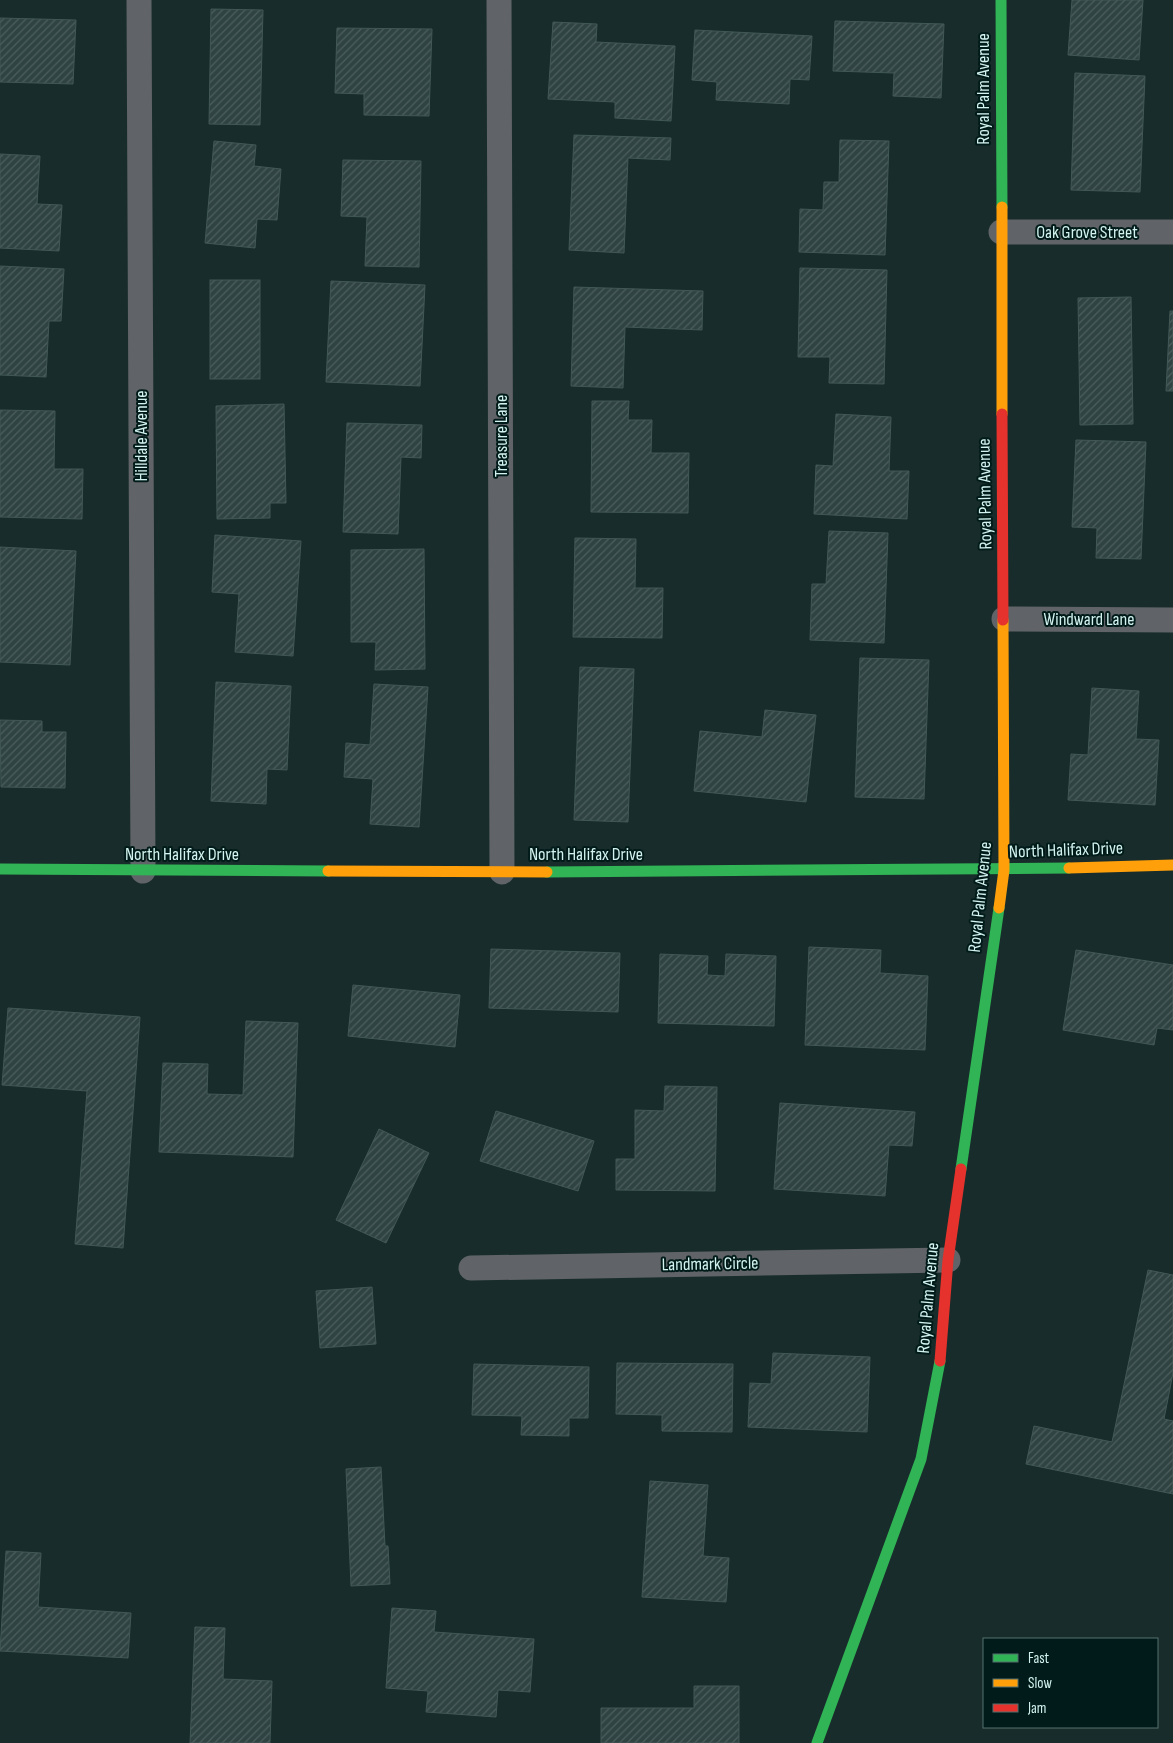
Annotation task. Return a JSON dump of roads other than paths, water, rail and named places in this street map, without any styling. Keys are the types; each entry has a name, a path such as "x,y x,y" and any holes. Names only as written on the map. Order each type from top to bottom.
{"street":[{"name":"Hilldale Avenue","path":"139,0 143,872"},
{"name":"Treasure Lane","path":"500,0 502,872"},
{"name":"Royal Palm Avenue","path":"817,1743 921,1459 943,1347 948,1260 1004,870 1001,0"},
{"name":"Oak Grove Street","path":"1001,232 1173,232"},
{"name":"Windward Lane","path":"1004,619 1173,620"},
{"name":"North Halifax Drive","path":"0,869 143,872 502,872 1004,870 1173,865"},
{"name":"Landmark Circle","path":"471,1268 948,1260"}]}
